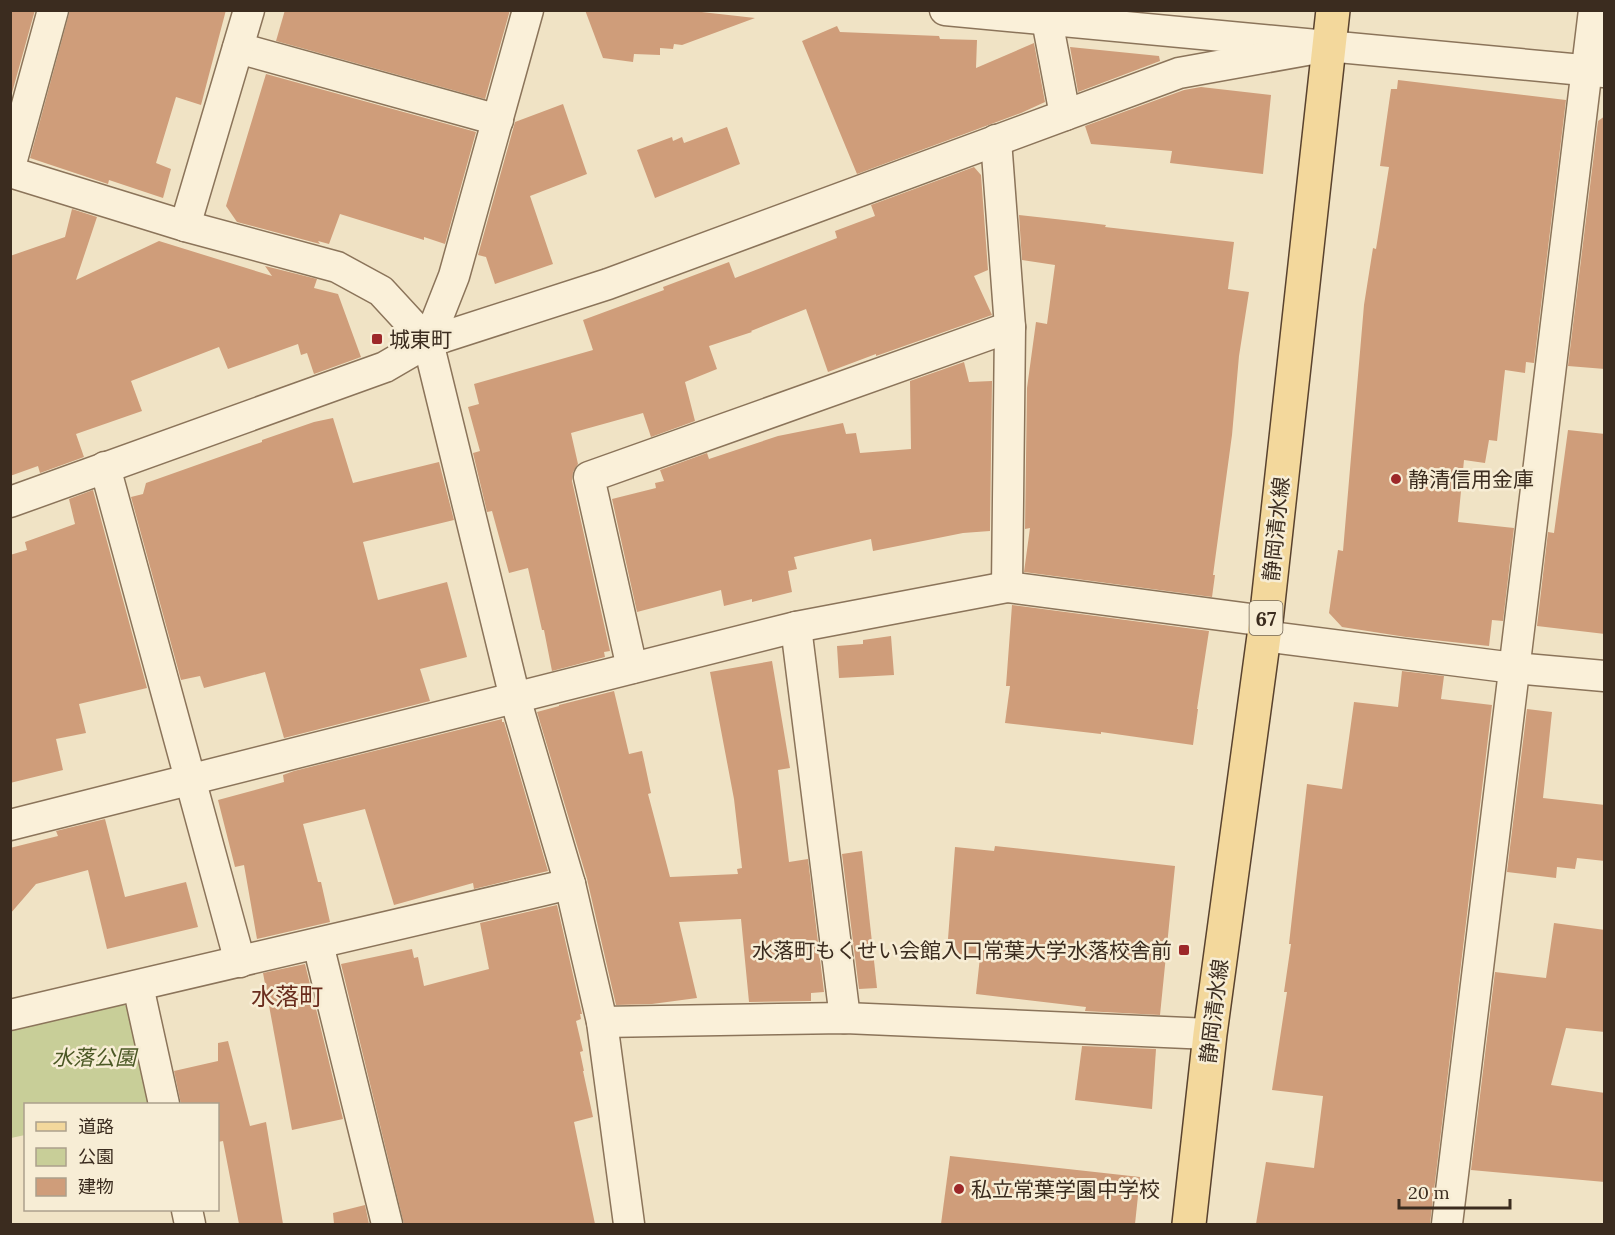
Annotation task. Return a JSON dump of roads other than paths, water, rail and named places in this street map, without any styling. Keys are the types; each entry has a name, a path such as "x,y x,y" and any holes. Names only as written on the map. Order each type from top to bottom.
{"main road":[{"name":"静岡清水線","path":"1189,1224 1210,1034 1264,628 1333,10"}],"street":[{"path":"10,166 53,10"},
{"path":"186,226 249,10"},
{"path":"428,342 454,276 528,10"},
{"path":"945,10 1048,15 1329,46 1595,71"},
{"path":"1447,1224 1514,668 1595,71 1594,10"},
{"path":"1048,15 1065,115"},
{"path":"10,502 385,367 428,342 608,284 1179,73 1329,46"},
{"path":"238,48 498,120"},
{"path":"996,140 1010,327 1007,587"},
{"path":"10,172 186,226 337,267 381,291 428,342 515,698 570,884 602,1022 629,1224"},
{"path":"632,668 589,477 1010,327"},
{"path":"105,467 240,962"},
{"path":"10,825 796,627 1007,587 1514,668 1605,676"},
{"path":"796,627 845,1018"},
{"path":"10,1015 570,884"},
{"path":"318,944 387,1224"},
{"path":"138,986 164,1103"},
{"path":"602,1022 845,1018 1210,1034"}],"place":[{"name":"城東町","path":"377,339"},
{"name":"静清信用金庫","path":"1396,479"},
{"name":"水落町もくせい会館入口常葉大学水落校舎前","path":"1184,950"},
{"name":"私立常葉学園中学校","path":"959,1189"}],"district":[{"name":"水落町","path":"287,996"}],"park label":[{"name":"水落公園","path":"94,1057"}]}
